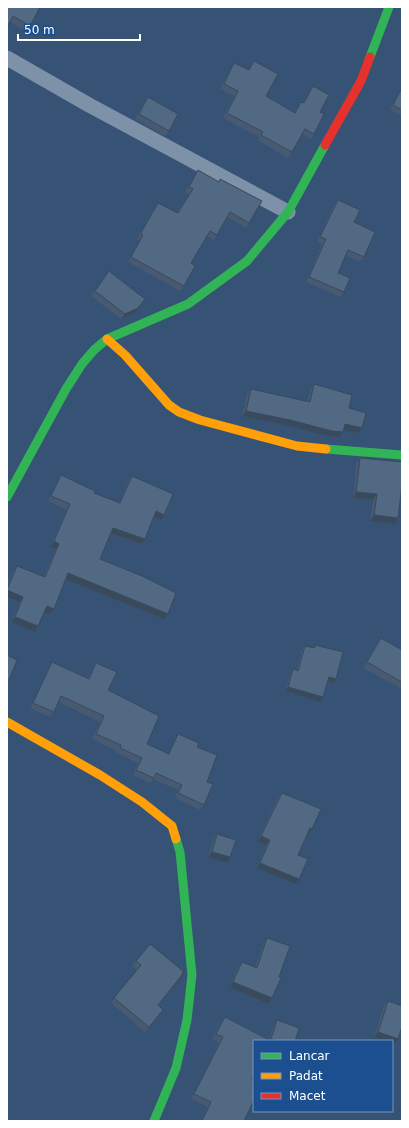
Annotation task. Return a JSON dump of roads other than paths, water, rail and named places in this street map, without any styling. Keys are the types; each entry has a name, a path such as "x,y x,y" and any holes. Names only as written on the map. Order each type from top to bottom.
{"street":[{"path":"7,497 66,388 82,364 94,350 107,339 188,304 220,282 247,261 288,212 361,81 389,7"},
{"path":"7,58 89,105 288,212"},
{"path":"107,339 129,360 169,405 179,412 193,418 235,431 297,446 402,455"},
{"path":"7,722 106,779 142,802 172,826 180,852 192,975 187,1020 176,1068 154,1121"}]}
